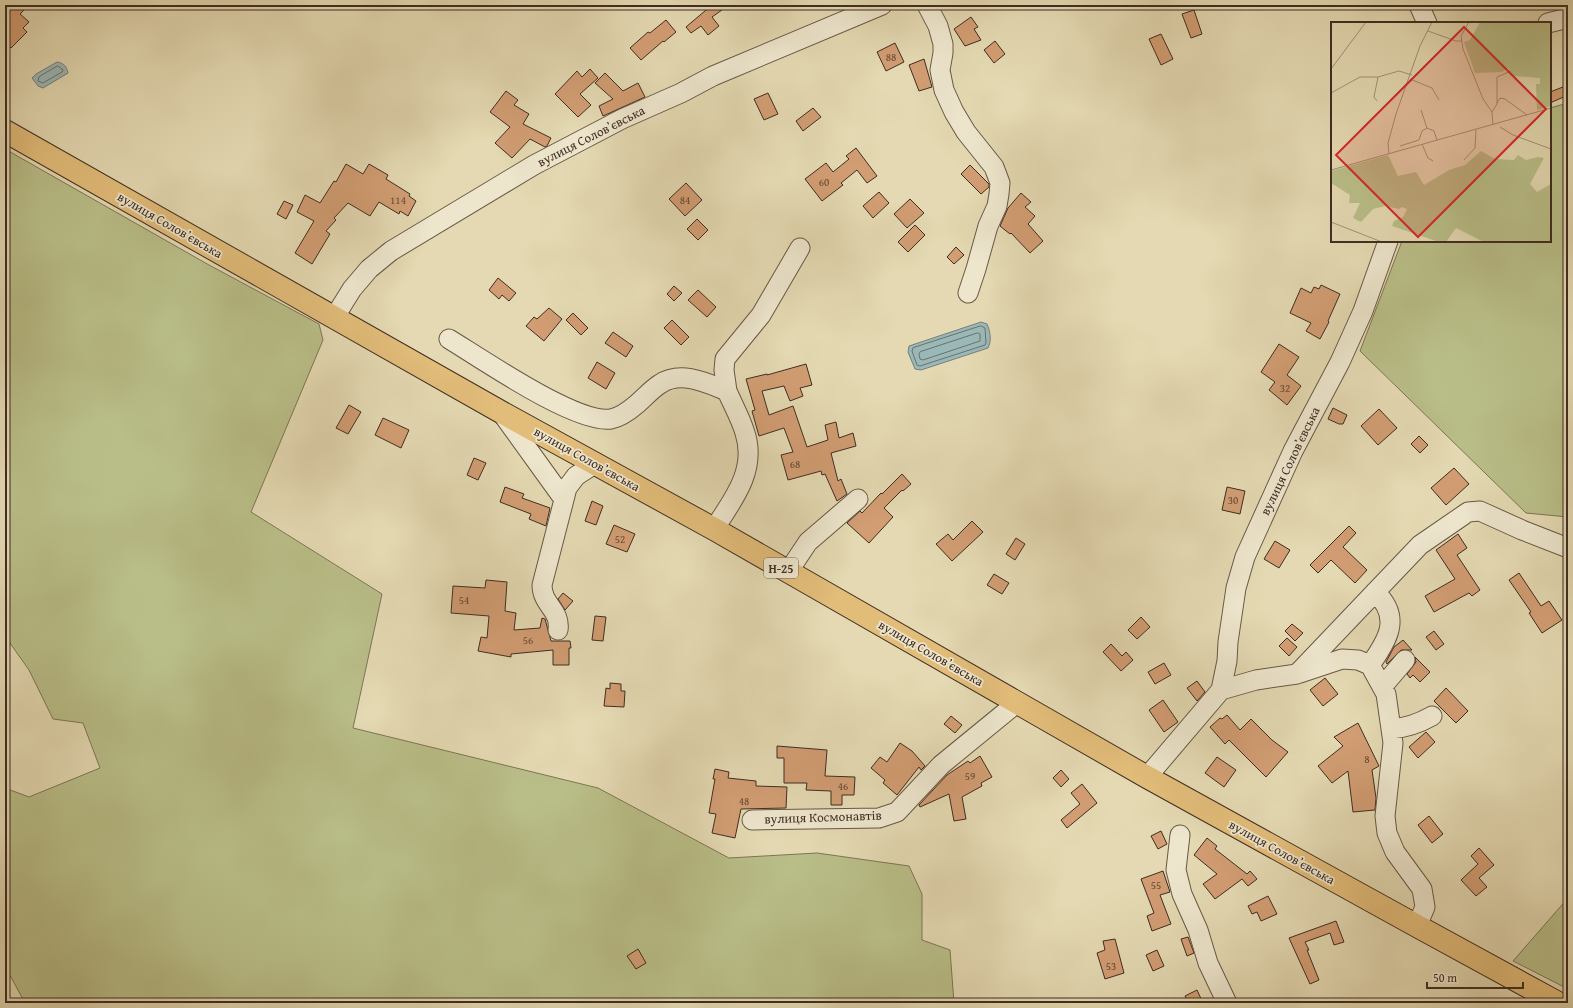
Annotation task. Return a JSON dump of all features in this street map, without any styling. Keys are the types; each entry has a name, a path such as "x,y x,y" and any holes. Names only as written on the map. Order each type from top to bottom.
{"main road":[{"name":"вулиця Соловʼєвська","path":"5,131 501,412 714,529 1147,777 1558,1003"}],"street":[{"name":"вулиця Соловʼєвська","path":"334,318 352,289 369,268 391,251 534,165 622,119 680,93 713,76 882,5"},
{"path":"927,5 938,26 942,40 943,53 940,70 944,90 954,112 966,132 994,167 1000,183 1000,194 997,206 988,226 968,293"},
{"path":"1419,5 1427,22"},
{"path":"1551,22 1568,18"},
{"name":"вулиця Соловʼєвська","path":"1222,690 1236,588 1245,557 1293,451 1340,362 1363,311 1388,242"},
{"path":"714,529 738,491 749,459 748,444 745,432 727,390 724,370 725,359 761,315 800,248"},
{"path":"449,339 545,396 585,415 599,419 612,419 623,414 660,384 675,378 696,380 727,390"},
{"path":"501,412 563,498"},
{"path":"558,630 558,618 546,600 542,590 542,585 563,498 571,482 581,472 596,463"},
{"path":"788,572 808,542 858,499"},
{"path":"1297,674 1420,545 1468,512 1480,511 1522,530 1568,548"},
{"path":"1370,666 1381,650 1388,636 1391,625 1388,608 1375,592"},
{"path":"1147,777 1222,690 1256,680 1297,674 1342,659 1358,660 1370,666 1386,694 1393,743 1385,816 1387,833 1395,852 1422,889 1425,907 1416,926"},
{"path":"1382,687 1405,660"},
{"name":"вулиця Космонавтів","path":"752,820 879,818 897,812 941,764 1018,702"},
{"path":"1391,729 1413,725 1432,716"},
{"path":"1180,835 1176,870 1182,894 1198,930 1208,963 1227,1003"}],"green space":[{"path":"1568,103 1568,517 1526,513 1360,351 1402,242 1551,242 1551,108"},
{"path":"5,149 209,265 319,324 323,340 251,512 382,594 353,728 598,788 729,858 817,853 909,866 922,894 922,940 950,950 954,1003 25,1003 5,966 5,788 29,797 100,768 83,723 53,719 29,670 5,636"},
{"path":"1568,898 1568,989 1513,961"}],"water":[{"path":"57,62 62,63 65,66 68,73 43,88 38,86 32,78 36,74"},
{"path":"981,322 987,324 989,329 990,339 988,348 921,370 915,369 908,352 909,346"}],"building":[{"path":"5,5 18,5 24,10 20,14 29,22 23,28 27,32 11,48 5,42"},
{"path":"712,5 729,5 712,17 719,26 708,35 701,26 691,33 686,27"},
{"path":"1194,10 1202,34 1191,38 1182,14"},
{"path":"971,17 978,27 974,29 981,40 965,46 954,29"},
{"path":"666,20 676,32 641,60 630,48 648,32 650,33"},
{"path":"1161,34 1173,59 1161,65 1149,39"},
{"path":"995,41 1005,54 994,63 984,50"},
{"path":"895,43 904,62 886,71 877,52"},
{"path":"924,59 932,87 919,91 909,65"},
{"path":"590,69 598,78 580,94 591,105 578,117 555,94 577,71 582,77"},
{"path":"605,73 623,91 638,83 645,97 603,116 599,106 613,99 595,83"},
{"path":"1568,85 1568,95 1551,103 1551,92"},
{"path":"506,91 518,100 514,105 529,114 523,124 551,138 547,146 545,147 530,139 512,158 495,143 510,127 490,112"},
{"path":"768,93 778,114 764,120 754,99"},
{"path":"813,108 821,117 803,131 796,121"},
{"path":"856,148 877,176 867,183 857,170 841,183 843,185 822,201 805,179 826,163 833,172 849,159 846,156"},
{"path":"346,164 363,174 369,164 388,175 386,179 410,194 409,196 416,201 408,216 400,211 399,214 379,202 370,216 348,203 334,218 336,220 326,231 330,234 312,264 295,253 314,221 297,212 305,195 320,203 334,181 336,182"},
{"path":"970,165 989,184 989,187 981,194 961,174"},
{"path":"686,183 702,200 685,216 669,199"},
{"path":"879,192 889,203 873,218 863,206"},
{"path":"1021,193 1031,202 1025,207 1035,216 1028,224 1043,241 1030,253 1011,233 1010,234 1000,226 1008,208"},
{"path":"910,199 924,213 907,228 894,214"},
{"path":"284,201 293,205 286,219 277,214"},
{"path":"697,219 708,230 698,240 687,229"},
{"path":"915,225 925,235 908,252 898,242"},
{"path":"956,247 964,255 954,264 947,257"},
{"path":"498,278 516,293 509,301 502,295 499,299 489,290"},
{"path":"1321,285 1340,294 1328,321 1329,322 1320,339 1306,331 1311,323 1290,313 1301,288 1311,293 1314,287 1319,289"},
{"path":"674,286 682,293 674,301 667,294"},
{"path":"698,290 716,307 707,317 688,300"},
{"path":"549,308 562,319 544,341 526,326 534,317 537,319"},
{"path":"573,313 588,328 581,335 566,320"},
{"path":"672,320 689,337 681,345 664,328"},
{"path":"613,332 633,346 626,357 605,343"},
{"path":"1279,344 1299,357 1287,375 1301,386 1287,405 1269,390 1275,382 1261,372"},
{"path":"597,362 615,373 606,389 588,378"},
{"path":"806,364 812,385 800,388 803,396 790,401 784,386 762,391 769,415 793,406 807,447 828,440 825,425 836,422 839,438 853,433 856,446 831,453 838,481 841,479 847,494 837,501 825,474 822,475 821,471 788,480 781,455 793,452 784,428 759,436 752,411 755,410 746,379 767,375"},
{"path":"349,405 361,412 348,434 336,428"},
{"path":"1333,408 1347,415 1343,424 1339,424 1328,419"},
{"path":"1379,409 1397,428 1378,445 1361,426"},
{"path":"383,418 409,430 401,448 375,435"},
{"path":"1419,436 1428,445 1420,453 1411,444"},
{"path":"474,458 486,463 478,480 467,475"},
{"path":"1454,468 1469,484 1446,505 1431,488"},
{"path":"902,474 911,484 903,491 902,490 884,508 893,517 869,543 847,523 860,511 862,513"},
{"path":"505,487 524,494 522,498 550,508 546,526 529,519 531,514 500,502"},
{"path":"1227,487 1245,491 1240,514 1222,510"},
{"path":"592,501 603,506 596,525 585,521"},
{"path":"972,521 983,532 952,561 936,544 948,534 953,540"},
{"path":"614,525 635,534 627,552 606,544"},
{"path":"1349,526 1356,533 1343,547 1367,570 1355,583 1331,560 1318,573 1310,565"},
{"path":"1458,534 1467,548 1457,555 1480,590 1472,596 1469,593 1434,612 1425,596 1455,579 1436,550"},
{"path":"1016,538 1025,544 1015,560 1006,554"},
{"path":"1275,541 1290,550 1279,568 1264,559"},
{"path":"1519,573 1541,606 1549,601 1562,620 1542,633 1529,613 1531,612 1509,580"},
{"path":"994,574 1009,583 1002,594 987,585"},
{"path":"486,580 507,582 505,611 516,613 514,630 540,628 542,618 545,619 551,641 570,641 571,648 569,648 569,665 553,665 553,650 511,654 511,657 478,651 481,637 487,638 489,616 451,613 453,586 485,588"},
{"path":"563,593 573,601 565,610 558,599"},
{"path":"595,616 606,617 603,641 592,640"},
{"path":"1141,617 1150,627 1137,639 1128,630"},
{"path":"1292,624 1303,633 1295,641 1285,631"},
{"path":"1434,631 1444,644 1436,650 1426,637"},
{"path":"1287,638 1297,647 1289,656 1279,646"},
{"path":"1403,640 1412,650 1401,650 1387,664 1386,662 1394,647"},
{"path":"1111,644 1122,656 1126,652 1133,660 1121,671 1103,652"},
{"path":"1415,657 1430,672 1420,682 1413,675 1410,678 1407,674 1416,662"},
{"path":"1164,663 1171,675 1155,684 1148,672"},
{"path":"1325,678 1338,694 1323,706 1310,690"},
{"path":"1197,681 1205,692 1197,701 1187,688"},
{"path":"610,683 621,684 621,691 625,691 624,707 604,706 606,688 610,689"},
{"path":"1446,688 1468,711 1456,723 1434,701"},
{"path":"1163,700 1178,722 1164,732 1149,710"},
{"path":"1227,715 1240,730 1251,719 1272,740 1288,752 1266,777 1229,740 1225,744 1210,727 1220,718 1222,719"},
{"path":"951,716 962,725 955,733 944,724"},
{"path":"1358,723 1379,766 1372,770 1376,798 1375,810 1353,812 1348,771 1332,783 1318,766 1343,746 1334,737"},
{"path":"1426,732 1435,742 1418,758 1409,747"},
{"path":"900,743 912,751 925,766 921,770 919,767 897,795 883,783 885,780 871,768 880,757 887,762"},
{"path":"777,746 827,750 825,776 855,777 854,795 842,795 842,805 831,805 831,791 806,790 807,783 784,783 784,758 777,758"},
{"path":"980,756 992,777 981,783 982,786 962,797 966,819 954,821 949,794 920,807 919,805 947,775 968,761 970,763"},
{"path":"1217,757 1236,770 1224,787 1205,773"},
{"path":"715,769 729,772 728,778 756,781 756,786 787,787 786,808 741,809 735,838 712,833 716,814 709,813 715,779 713,779"},
{"path":"1061,770 1069,779 1061,787 1053,778"},
{"path":"1082,784 1097,803 1067,828 1061,820 1080,804 1071,793"},
{"path":"1429,816 1443,834 1432,843 1418,825"},
{"path":"1161,831 1167,844 1158,849 1151,836"},
{"path":"1207,838 1217,846 1215,849 1247,874 1250,871 1257,879 1248,886 1242,879 1215,899 1203,884 1217,874 1194,855"},
{"path":"1479,848 1494,865 1479,878 1487,887 1476,896 1461,880 1478,864 1471,856"},
{"path":"1163,871 1170,892 1160,895 1171,924 1152,931 1147,916 1154,913 1141,879"},
{"path":"1268,896 1277,914 1261,921 1257,912 1252,914 1248,906"},
{"path":"1336,921 1344,942 1334,945 1330,933 1305,942 1319,980 1310,984 1289,938"},
{"path":"1188,937 1194,953 1187,956 1181,939"},
{"path":"1115,939 1124,973 1105,979 1097,953 1105,950 1103,941"},
{"path":"638,949 646,963 636,969 627,956"},
{"path":"1157,950 1164,966 1153,971 1146,955"},
{"path":"1197,990 1203,1003 1189,1003 1185,996"}]}
